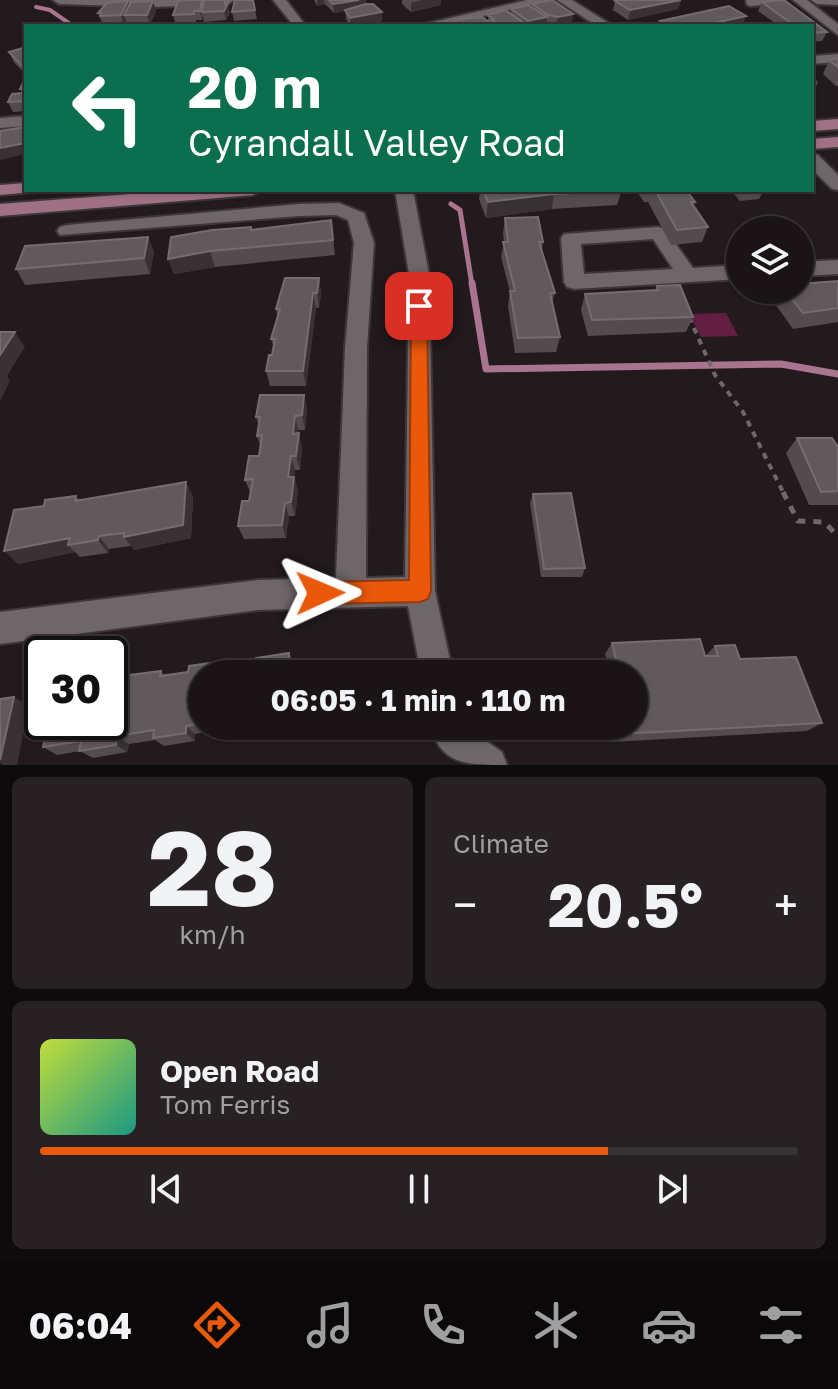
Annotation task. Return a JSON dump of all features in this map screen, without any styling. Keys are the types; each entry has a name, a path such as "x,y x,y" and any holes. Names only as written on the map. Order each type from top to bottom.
{"main road":[{"path":"814,126 838,124"},
{"path":"814,144 838,142"},
{"path":"0,190 24,188"},
{"path":"0,210 228,192"}],"street":[{"path":"59,0 93,7 228,0"},
{"path":"279,0 299,24"},
{"path":"432,24 545,0"},
{"path":"563,0 603,24"},
{"path":"751,2 779,0"},
{"path":"799,0 838,31"},
{"path":"817,0 838,1"},
{"path":"814,60 838,58"},
{"path":"0,123 24,121"},
{"path":"814,161 838,185"},
{"path":"404,192 419,274 420,591 434,660"},
{"path":"67,231 299,210 339,209 357,217 364,243 356,348 351,593"},
{"path":"679,275 658,233 571,238 574,282 726,273"},
{"path":"814,268 838,267"},
{"path":"0,628 258,595 420,591"},
{"path":"451,740 489,765"}],"path":[{"path":"679,275 714,372 743,412 798,521 824,522 838,536"}],"shaded area":[{"path":"726,313 738,336 701,337 689,314"}],"building":[{"path":"202,0 200,11 173,15 178,1"},
{"path":"204,0 225,0 225,4 228,3 224,11 202,12"},
{"path":"235,0 253,0 255,10 232,12"},
{"path":"329,0 359,0 333,4"},
{"path":"552,0 573,14 548,15 532,4"},
{"path":"681,0 630,10 615,1"},
{"path":"784,0 827,32 814,33 814,24 792,24 762,2"},
{"path":"128,1 121,15 100,16 101,13 98,13 107,3"},
{"path":"153,1 147,15 124,15 131,2"},
{"path":"373,4 382,12 350,18 345,10"},
{"path":"528,5 547,17 528,21 511,9"},
{"path":"729,6 746,16 710,24 665,24 660,21"},
{"path":"505,10 524,23 498,24 488,15"},
{"path":"482,17 491,24 466,24 460,19"},
{"path":"24,48 24,65 22,66 9,52"},
{"path":"24,90 24,101 8,102 12,94"},
{"path":"24,127 24,143 0,148 0,131"},
{"path":"484,192 588,192 554,194 488,202"},
{"path":"656,192 688,192 708,227 677,230"},
{"path":"538,217 543,242 539,242 555,293 550,293 560,337 518,338 510,291 515,291 503,242 508,242 505,218"},
{"path":"331,220 333,240 210,251 168,259 171,237 212,230 251,227 251,230"},
{"path":"148,237 144,258 16,269 25,246"},
{"path":"285,278 319,278 317,293 313,293 303,371 266,371 269,355 272,355 275,339 271,339 280,309 276,309"},
{"path":"838,281 838,308 803,313 796,304 814,304 814,283"},
{"path":"680,285 693,317 592,320 585,294 658,290 657,286"},
{"path":"0,332 15,332 0,355"},
{"path":"260,395 304,395 302,415 295,416 293,434 299,433 296,456 291,456 288,477 294,477 291,502 285,503 282,525 238,526 242,501 249,501 253,479 245,480 249,456 259,456 262,435 257,436 260,417 256,417"},
{"path":"797,438 832,438 838,447 838,491 821,492"},
{"path":"186,482 183,525 124,537 124,533 99,536 98,540 68,545 70,538 4,551 14,510 44,506 45,500 76,496 75,501"},
{"path":"571,493 585,568 544,569 533,494"},
{"path":"700,639 705,656 718,656 715,646 735,645 740,659 796,657 822,723 648,732 648,660 616,660 612,643"},
{"path":"289,653 289,660 256,660"},
{"path":"161,671 160,676 188,672 186,733 153,738 154,730 128,734 128,675"},
{"path":"14,697 0,760 0,699"},
{"path":"44,740 117,740 116,745 79,751 81,741 43,747"}],"waterway":[{"path":"36,7 50,10 70,24"},
{"path":"451,204 460,210 472,285"},
{"path":"472,283 486,369 781,364 838,374"}],"route":[{"path":"320,593 420,591 419,306"}]}
